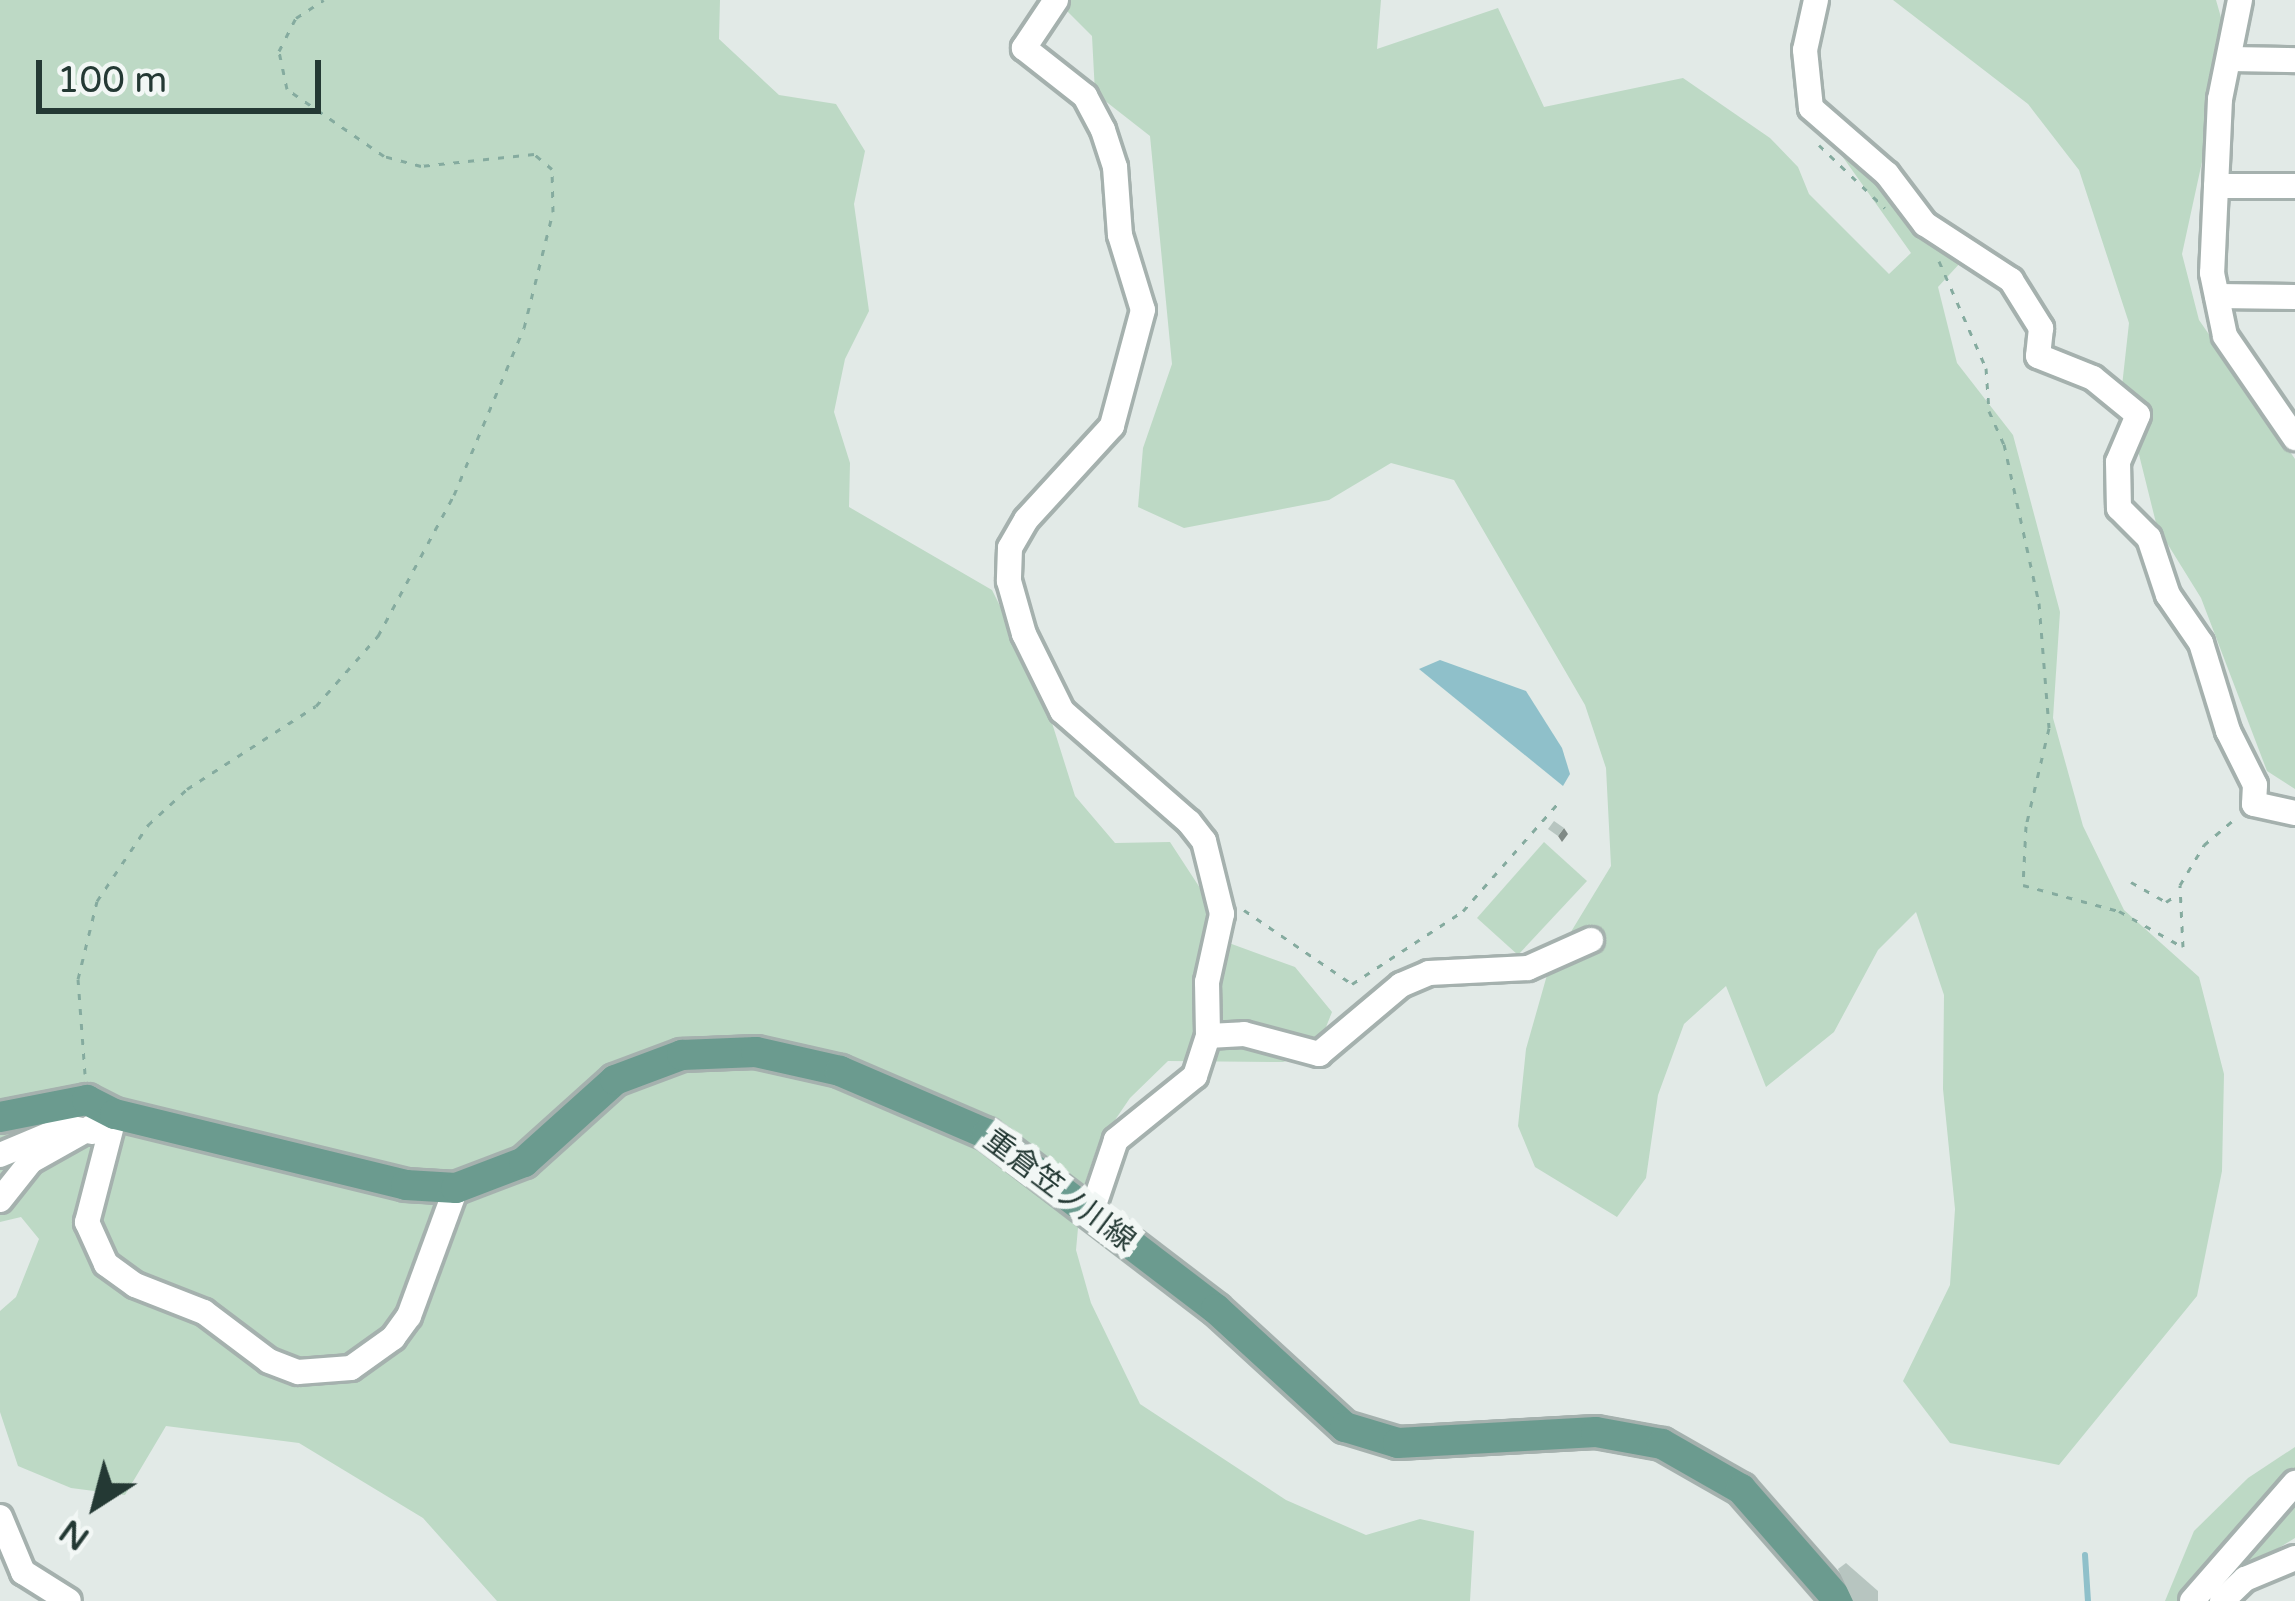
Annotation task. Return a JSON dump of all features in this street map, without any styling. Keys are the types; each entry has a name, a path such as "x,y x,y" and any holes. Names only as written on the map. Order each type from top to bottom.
{"main road":[{"name":"重倉笠ノ川線","path":"0,1117 98,1115 406,1184 455,1188 524,1162 615,1080 682,1054 721,1050 840,1071 987,1134 1216,1309 1345,1427 1398,1444 1595,1432 1662,1444 1742,1490 1839,1601"}],"street":[{"path":"1056,0 1024,47 1085,96 1102,130 1115,167 1120,235 1143,310 1112,426 1026,520 1010,548 1009,581 1062,711 1189,822 1204,841 1221,900 1207,982 1208,1036 1184,1090 1115,1140 1091,1214"},
{"path":"1816,0 1805,50 1811,108 1887,174 1925,224 2011,280 2041,328 2038,356 2093,378 2138,416 2117,466 2119,508 2149,538 2168,596 2201,643 2223,717 2255,785 2254,804 2295,813"},
{"path":"2240,0 2216,186 2217,296 2225,336 2295,438"},
{"path":"2229,59 2295,60"},
{"path":"2216,186 2295,187"},
{"path":"2217,296 2295,297"},
{"path":"1208,1036 1244,1034 1319,1054 1402,985 1429,973 1528,968 1591,940"},
{"path":"0,1155 98,1115"},
{"path":"98,1115 88,1222 106,1264 204,1312 269,1361 298,1372 351,1368 393,1338 409,1316 455,1188"},
{"path":"0,1200 32,1161 98,1115"},
{"path":"2192,1601 2295,1483"},
{"path":"0,1517 22,1572 69,1601"},
{"path":"2222,1601 2245,1579 2295,1558"}],"path":[{"path":"98,1115 78,979 98,901 148,825 187,789 316,706 378,636 454,495 524,328 553,212 551,169 534,154 402,161 287,88 279,51 296,18 324,0"},
{"path":"1811,108 1817,142 1836,169 1894,216"},
{"path":"1924,245 1986,368 1989,411 2004,443 2038,603 2049,728 2026,826 2023,885 2120,910 2175,948 2187,936 2180,892"},
{"path":"1221,900 1304,944 1352,984 1463,911 1561,800"},
{"path":"2131,882 2166,902 2180,892 2204,845 2254,804"}],"green space":[{"path":"0,0 720,0 719,39 779,95 836,104 865,151 854,204 869,311 845,359 834,412 850,463 849,507 992,590 1041,688 1075,796 1115,843 1170,842 1200,888 1218,939 1295,967 1332,1012 1316,1052 1283,1062 1168,1061 1130,1098 1098,1145 1081,1195 1076,1250 1091,1303 1140,1404 1286,1500 1366,1535 1420,1519 1474,1531 1470,1601 497,1601 423,1518 299,1443 166,1426 125,1495 71,1488 18,1466 0,1412 0,1311 16,1297 39,1239 21,1217 0,1222"},
{"path":"1056,0 1381,0 1377,49 1498,8 1544,107 1683,78 1770,138 1798,167 1809,194 1889,274 1911,253 1835,146 1961,262 1938,287 1957,363 2013,435 2060,612 2053,718 2083,826 2124,910 2199,977 2224,1074 2222,1171 2197,1296 2059,1465 1950,1443 1903,1381 1950,1285 1955,1209 1943,1089 1944,995 1916,912 1878,950 1834,1032 1766,1087 1726,986 1684,1024 1658,1095 1646,1178 1617,1217 1535,1167 1518,1126 1526,1049 1549,968 1611,866 1606,768 1585,705 1454,480 1391,463 1329,500 1184,528 1138,507 1143,448 1172,364 1150,136 1095,93 1092,36"},
{"path":"1893,0 2216,0 2222,21 2210,125 2182,254 2199,320 2295,459 2295,789 2267,771 2201,598 2157,527 2122,386 2129,323 2079,170 2028,104"},
{"path":"1544,842 1587,881 1518,955 1477,918"},
{"path":"2295,1447 2295,1538 2194,1601 2165,1601 2194,1531 2248,1478"}],"water":[{"path":"1440,660 1526,691 1562,748 1570,774 1563,786 1419,669"}],"building":[{"path":"1554,821 1564,828 1558,836 1548,829"},
{"path":"1846,1563 1878,1591 1878,1601 1853,1601 1838,1569"}],"waterway":[{"path":"2085,1555 2088,1601"}]}
